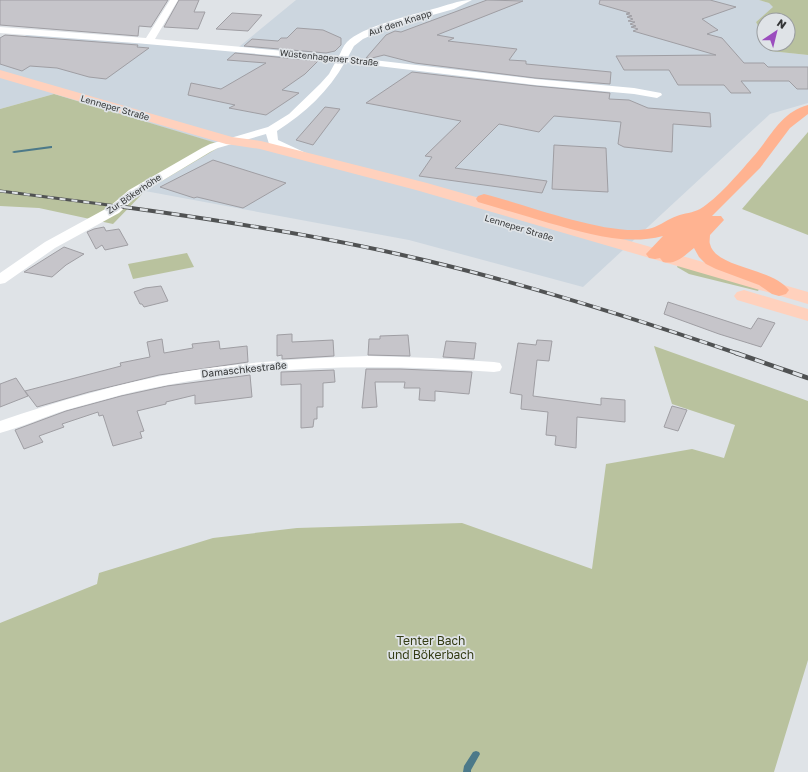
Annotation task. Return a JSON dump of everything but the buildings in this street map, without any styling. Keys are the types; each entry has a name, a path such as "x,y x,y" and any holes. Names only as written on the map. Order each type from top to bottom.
{"highway":[{"path":"658,260 662,245 706,213 761,158 781,128 796,115 808,109"},
{"path":"658,260 701,234 771,158 799,122 808,118"},
{"path":"484,199 593,230 626,235 641,235 658,232 681,220 706,213"},
{"path":"701,234 700,240 704,251 714,260 724,266 764,280 779,290"}],"main road":[{"name":"Lenneper Straße","path":"0,74 231,141 261,145 464,198 658,260 808,315"},
{"name":"Lenneper Straße","path":"231,141 252,153 808,298"},
{"path":"464,198 484,199"}],"street":[{"path":"148,41 153,36 174,0"},
{"name":"Auf dem Knapp","path":"272,129 293,116 324,86 333,75 350,44 365,34 392,24 451,7 468,0"},
{"name":"Wüstenhagener Straße","path":"0,30 148,41 342,59 534,82 634,91 657,95"},
{"path":"272,129 271,134 274,142 294,150 308,158"},
{"name":"Zur Bökerhöhe","path":"0,280 50,246 114,210 133,193 206,150 272,129"},
{"name":"Damaschkestraße","path":"0,427 38,412 84,398 131,386 208,372 246,368 359,361 409,360 494,367"}],"shaded area":[{"path":"296,0 759,0 769,3 774,7 768,12 756,12 756,52 780,52 808,55 808,103 770,114 583,287 409,240 145,191 222,145 54,94 0,109 0,50 30,33 234,51"}],"green space":[{"path":"759,0 808,0 808,55 780,52 796,52 796,12 767,12 773,7 769,3"},
{"path":"54,94 223,145 145,191 113,224 39,208 0,206 0,109"},
{"path":"808,132 808,235 742,209"},
{"path":"187,253 194,267 133,279 128,264"},
{"path":"678,265 759,289 758,291 689,274 677,267"},
{"name":"Tenter Bach und Bökerbach","path":"654,346 808,401 808,660 774,772 0,772 0,623 97,584 99,573 213,538 297,528 462,523 592,569 606,464 692,449 724,458 735,425 672,404"}],"waterway":[{"path":"14,152 51,147"},
{"path":"467,772 467,769 476,754"}],"railway":[{"path":"0,191 132,208"},
{"path":"124,207 277,230 353,244 428,261 506,281 584,304 739,354"},
{"path":"736,353 808,378"}]}
